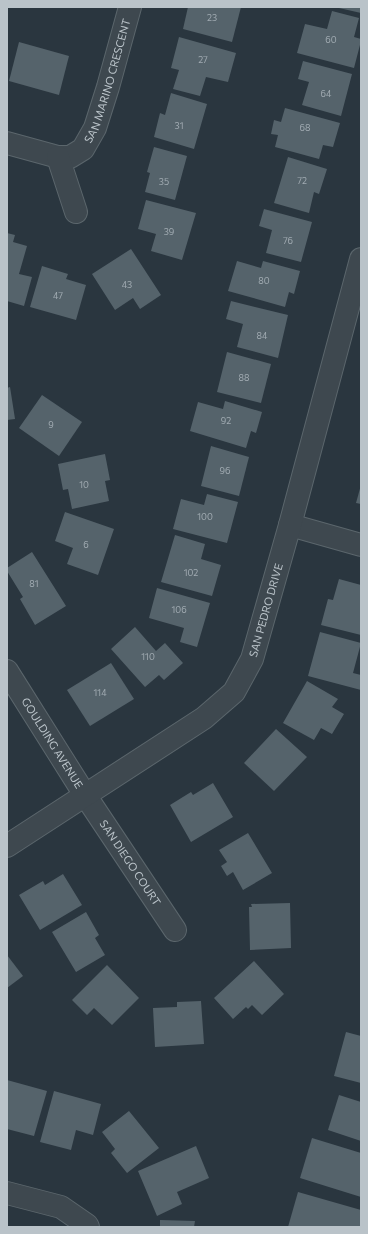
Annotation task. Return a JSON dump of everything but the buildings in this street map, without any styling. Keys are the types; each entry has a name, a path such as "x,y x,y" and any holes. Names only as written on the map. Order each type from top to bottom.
{"street":[{"name":"SAN MARINO CRESCENT","path":"7,143 58,157 70,157 83,149 96,128 130,7"},
{"path":"58,157 76,212"},
{"name":"SAN PEDRO DRIVE","path":"7,846 204,718 234,692 252,659 290,525 361,259"},
{"path":"290,525 361,545"},
{"name":"GOULDING AVENUE","path":"7,671 85,795"},
{"name":"SAN DIEGO COURT","path":"85,795 175,930"},
{"path":"7,1193 61,1207 88,1227"}]}
